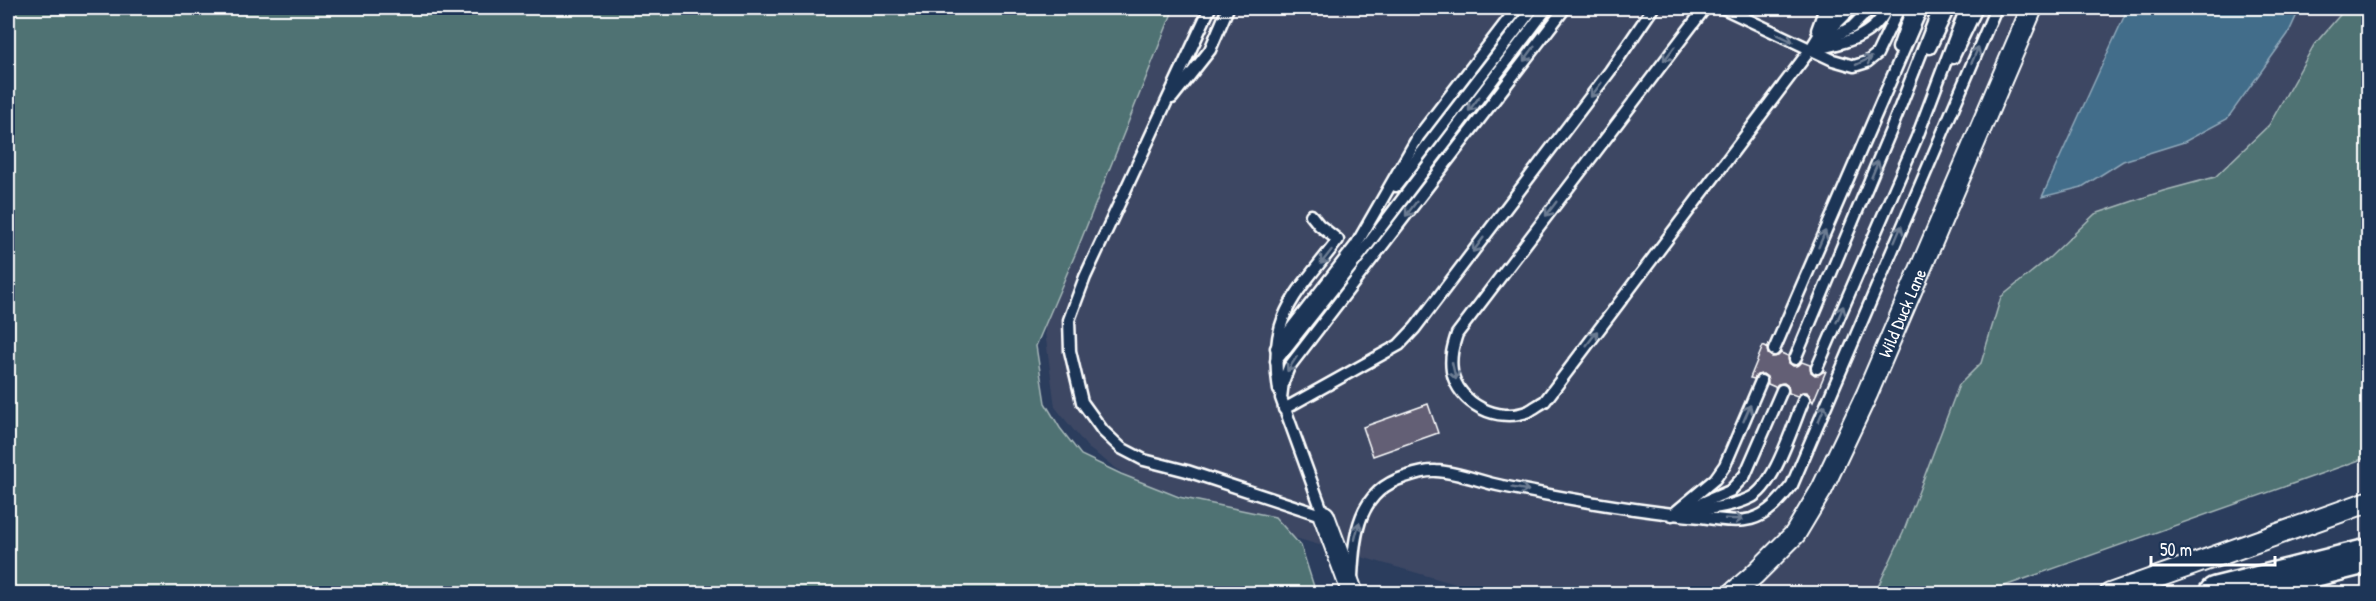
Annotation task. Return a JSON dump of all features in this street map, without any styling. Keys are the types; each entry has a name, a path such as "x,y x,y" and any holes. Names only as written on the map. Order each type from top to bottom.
{"highway":[{"path":"2216,594 2368,556"},
{"path":"2287,594 2368,565"}],"street":[{"name":"Wild Duck Lane","path":"1732,594 1795,534 1822,489 1868,394 2032,8"},
{"path":"2110,594 2368,502"},
{"path":"1324,516 1352,592"}],"lane":[{"path":"1209,8 1085,277 1069,320 1070,351 1082,402 1121,448 1144,460 1187,471 1324,516"},
{"path":"1160,112 1210,50 1228,8"},
{"path":"1276,348 1356,245 1418,137 1517,8"},
{"path":"1372,217 1533,8"},
{"path":"1276,362 1547,8"},
{"path":"1281,398 1283,382 1289,366 1565,8"},
{"path":"1284,410 1399,345 1610,71 1653,8"},
{"path":"1704,8 1457,334 1451,352 1452,372 1460,390 1473,404 1490,412 1510,415 1528,411 1545,401 1810,50 1836,8"},
{"path":"1723,8 1810,50 1854,66 1867,62 1876,54 1899,8"},
{"path":"1810,50 1825,8"},
{"path":"1810,50 1830,8"},
{"path":"1810,50 1852,8"},
{"path":"1810,50 1852,27 1871,8"},
{"path":"1810,50 1845,44 1865,33 1882,18 1887,8"},
{"path":"1870,124 1912,8"},
{"path":"1774,350 1922,8"},
{"path":"1795,359 1891,130 1939,8"},
{"path":"1891,130 1949,8"},
{"path":"1917,137 1966,8"},
{"path":"1817,368 1917,137 1977,8"},
{"path":"1352,592 1354,544 1361,514 1374,494 1392,481 1417,473 1436,471 1503,486 1672,515 1740,520 1752,518 1770,510 1792,485 1996,8"},
{"path":"1311,215 1319,225 1338,240 1284,313 1276,348 1276,362 1284,410 1324,516"},
{"path":"1672,515 1715,479 1725,465 1761,381"},
{"path":"1672,515 1722,495 1737,485 1745,476 1782,390"},
{"path":"1672,515 1752,498 1766,485 1804,399"}],"shaded area":[{"path":"1170,8 2368,8 2368,457 1985,593 1487,593 1295,538 1264,521 1135,482 1088,448 1055,407 1043,317"},
{"path":"2128,8 2300,8 2288,34 2227,119 2184,142 2123,161 2082,187 2042,197"}],"green space":[{"path":"8,8 1174,8 1036,346 1045,403 1060,428 1081,455 1179,497 1275,517 1301,546 1316,593 8,593"},
{"path":"2346,8 2368,8 2368,457 1985,593 1875,593 1903,533 1959,385 1981,363 2001,297 2050,257 2095,214 2163,191 2215,177 2269,125 2314,45"}],"building":[{"path":"1763,346 1767,348 1768,354 1772,357 1781,353 1788,356 1789,363 1793,366 1802,362 1810,365 1811,372 1815,375 1826,371 1813,402 1807,392 1802,392 1797,396 1789,393 1788,386 1784,383 1775,387 1768,384 1767,377 1763,374 1757,375 1754,379 1750,378"},
{"path":"1428,404 1438,433 1373,456 1363,427"}]}
